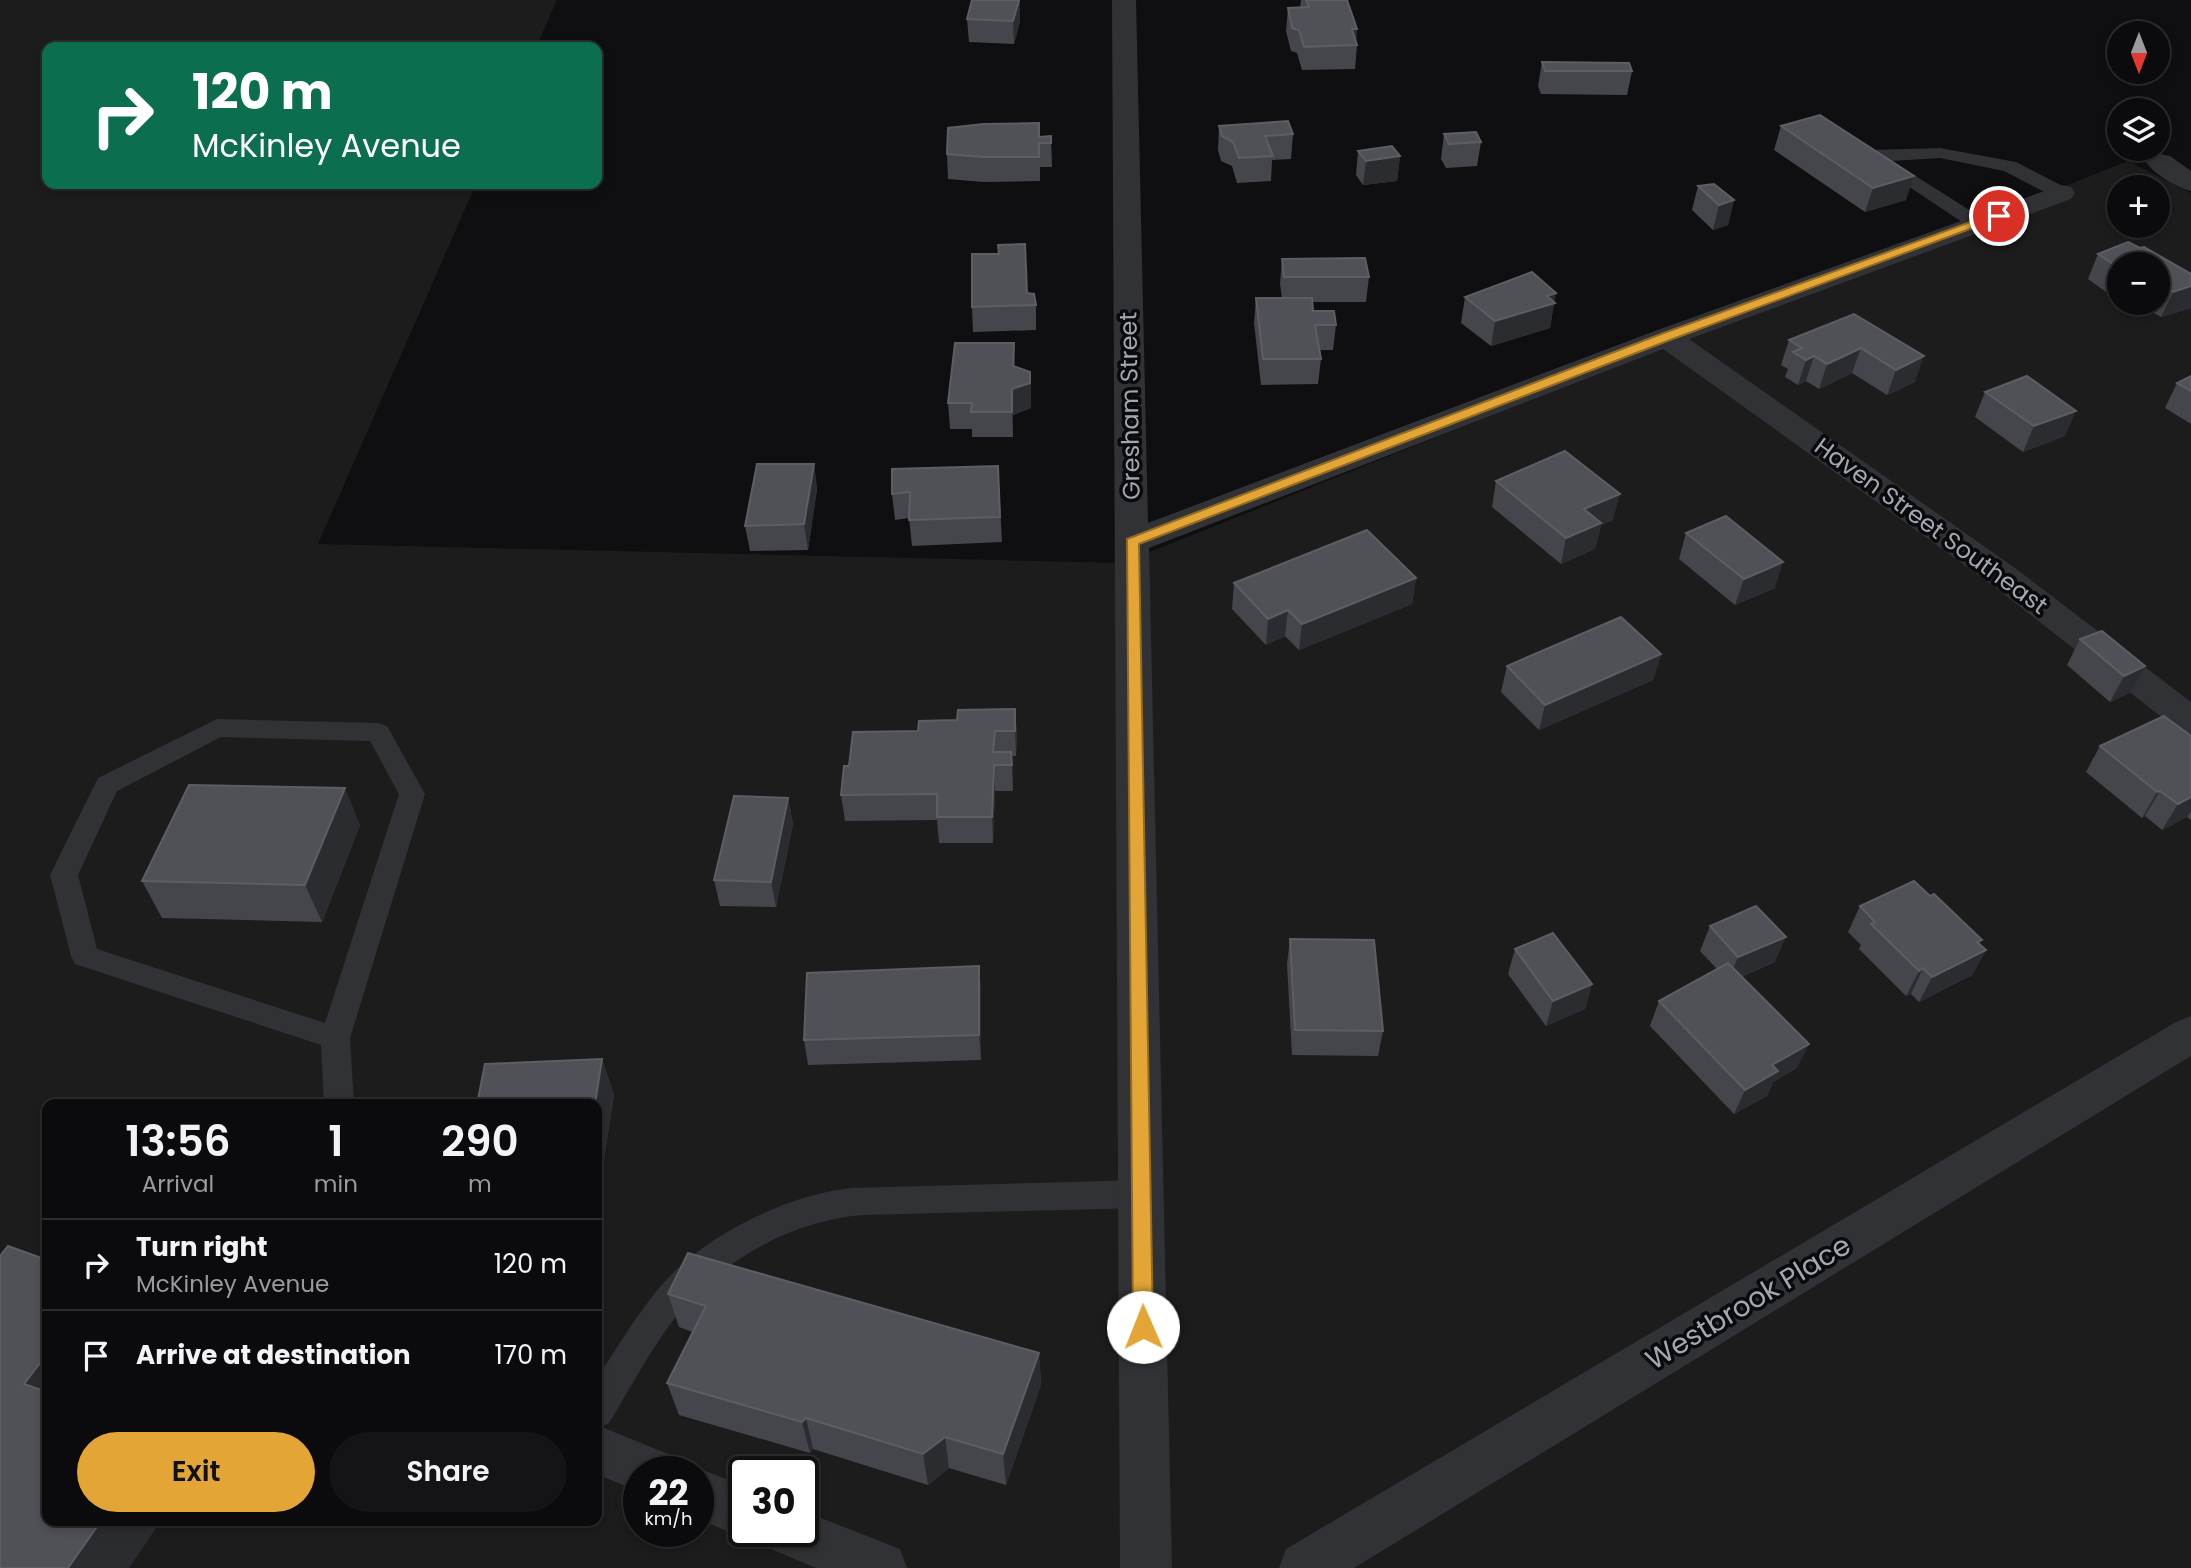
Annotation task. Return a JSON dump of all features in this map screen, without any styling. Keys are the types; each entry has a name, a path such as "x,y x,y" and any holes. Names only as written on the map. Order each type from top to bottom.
{"street":[{"name":"Gresham Street","path":"1124,0 1146,1568"},
{"path":"2160,162 2191,183"},
{"path":"1132,542 1666,337 2061,193"},
{"name":"Haven Street Southeast","path":"1666,337 2003,576 2191,721"},
{"name":"Westbrook Place","path":"1305,1568 2191,1034"},
{"path":"602,1451 623,1460"},
{"path":"819,1543 881,1568"}],"lane":[{"path":"1978,223 1872,156 1940,153 2010,166 2061,193"},
{"path":"335,1038 85,956 64,875 107,785 217,728 379,732 412,794 335,1038 340,1099"},
{"path":"602,1404 662,1307 682,1285 726,1252 799,1214 824,1205 852,1202 1003,1195 1140,1194"}],"shaded area":[{"path":"0,0 557,0 538,42 42,42 42,189 474,189 318,544 1122,563 2128,161 2156,175 2107,175 2107,238 2170,238 2170,182 2191,193 2191,1568 0,1568"}],"building":[{"path":"972,0 1019,0 1013,21 967,19"},
{"path":"1306,0 1347,0 1357,29 1352,29 1357,45 1304,47 1299,30 1292,28 1288,8 1309,7"},
{"path":"1542,62 1629,63 1632,71 1545,71"},
{"path":"1820,115 1914,176 1873,188 1781,126"},
{"path":"1288,121 1293,134 1265,136 1273,156 1239,158 1233,142 1222,136 1219,126"},
{"path":"1039,123 1039,137 1051,136 1051,143 1039,143 1039,157 947,154 948,128"},
{"path":"1476,132 1481,142 1449,144 1444,134"},
{"path":"1392,146 1400,156 1366,161 1358,151"},
{"path":"1714,184 1734,200 1719,205 1698,186"},
{"path":"2128,242 2153,252 2107,252 2107,260 2098,254"},
{"path":"1025,244 1027,293 1034,294 1036,305 972,307 972,254 999,254 998,245"},
{"path":"1365,258 1369,277 1284,277 1282,259"},
{"path":"2170,262 2191,274 2191,286 2173,292 2170,290"},
{"path":"1532,272 1556,293 1547,296 1555,303 1495,321 1465,297"},
{"path":"1256,298 1312,298 1313,311 1334,311 1336,325 1315,325 1321,359 1263,359"},
{"path":"1854,314 1924,356 1896,370 1861,348 1827,364 1814,356 1806,360 1793,352 1802,348 1789,340"},
{"path":"955,343 1014,343 1013,366 1030,372 1030,383 1012,389 1012,412 971,412 972,403 948,403"},
{"path":"2027,376 2076,411 2034,426 1985,392"},
{"path":"2191,376 2191,391 2177,383"},
{"path":"1565,451 1620,494 1584,509 1601,523 1566,538 1496,481"},
{"path":"757,464 814,464 804,524 745,526"},
{"path":"998,466 1000,517 909,520 910,492 892,494 892,469"},
{"path":"1726,516 1783,562 1744,579 1686,533"},
{"path":"1367,530 1416,578 1302,624 1288,610 1268,619 1234,583"},
{"path":"1621,617 1661,654 1545,705 1507,666"},
{"path":"2102,631 2145,666 2124,676 2080,639"},
{"path":"1015,709 1015,731 995,731 993,752 1011,752 1012,765 994,765 992,817 937,817 937,794 841,795 844,766 849,766 853,732 918,731 919,721 957,720 958,710"},
{"path":"2164,716 2191,736 2191,797 2178,804 2160,791 2157,792 2100,746"},
{"path":"189,785 345,788 305,885 142,881"},
{"path":"734,796 788,798 771,882 714,880"},
{"path":"1914,881 1930,896 1934,894 1982,940 1977,942 1986,950 1932,977 1923,968 1919,971 1871,924 1875,922 1860,906"},
{"path":"1756,906 1786,937 1738,957 1710,926"},
{"path":"1553,933 1592,984 1553,1001 1515,949"},
{"path":"1290,939 1374,940 1383,1031 1295,1030"},
{"path":"1728,963 1809,1044 1772,1065 1778,1071 1745,1090 1659,1001"},
{"path":"979,966 979,1035 804,1040 807,973"},
{"path":"602,1059 596,1099 478,1099 485,1064"},
{"path":"8,1246 42,1258 42,1361 24,1384 42,1390 42,1526 97,1526 68,1568 0,1568 0,1256"},
{"path":"688,1253 1039,1353 1003,1454 945,1437 923,1454 806,1418 802,1422 667,1383 706,1306 668,1294"}],"route":[{"path":"1143,1327 1132,542 1666,337 1999,216"}]}
